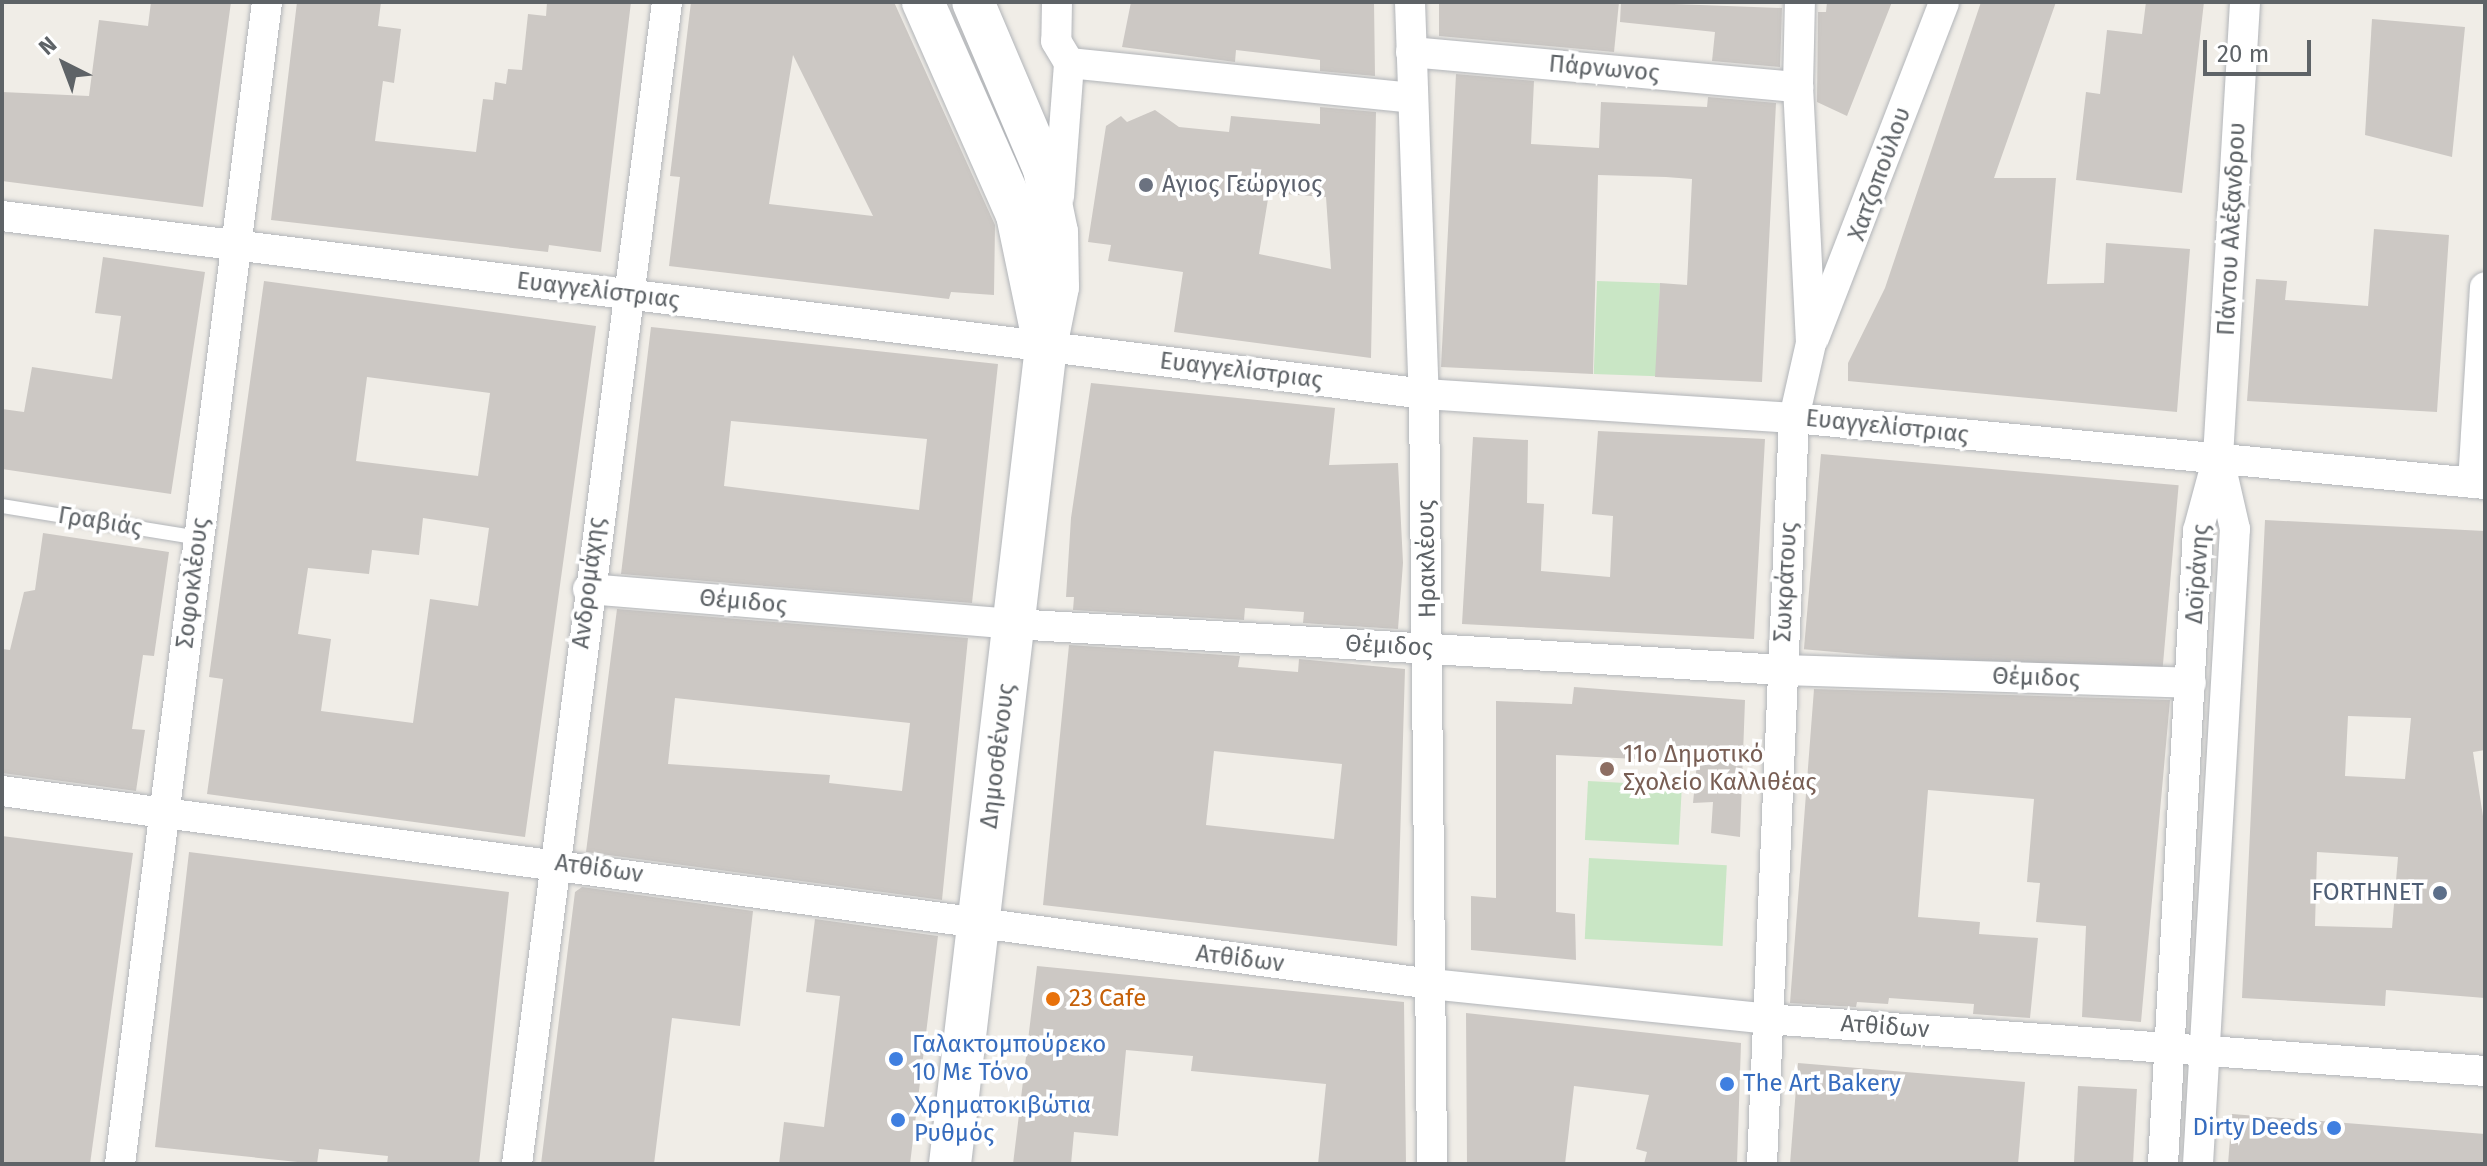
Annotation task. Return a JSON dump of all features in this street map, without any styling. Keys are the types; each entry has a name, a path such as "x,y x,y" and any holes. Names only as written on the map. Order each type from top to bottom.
{"street":[{"name":"Σοφοκλέους","path":"120,1164 267,2"},
{"name":"Ανδρομάχης","path":"517,1164 588,589 667,2"},
{"path":"923,2 1017,215 1046,347"},
{"path":"973,2 1044,169 1057,232"},
{"path":"1046,347 1058,287 1057,232 1069,63 1056,41 1057,2"},
{"name":"Ηρακλέους","path":"1410,2 1424,394 1432,1164"},
{"name":"Σωκράτους","path":"1762,1164 1794,418 1811,343 1798,87 1800,2"},
{"name":"Χατζοπούλου","path":"1811,343 1842,278 1944,2"},
{"name":"Πάντου Αλέξανδρου","path":"2218,457 2245,2"},
{"name":"Πάρνωνος","path":"1411,52 1798,87"},
{"path":"1069,63 1412,98"},
{"name":"Ευαγγελίστριας","path":"2,216 1424,394 1794,418 2479,483"},
{"path":"2479,483 2485,287"},
{"name":"Δημοσθένους","path":"950,1164 1046,347"},
{"name":"Δοϊράνης","path":"2163,1164 2198,531 2218,457"},
{"name":"Δοϊράνης","path":"2198,1164 2235,529 2218,457"},
{"name":"Θέμιδος","path":"588,589 1013,624 1782,670 2191,683"},
{"name":"Ατθίδων","path":"2,791 555,862 977,926 1431,984 1767,1019 2485,1071"}],"lane":[{"name":"Γραβιάς","path":"2,506 199,538"},
{"path":"120,1164 127,1164"}],"green space":[{"path":"1597,281 1660,283 1657,376 1594,374"},
{"path":"1588,781 1682,786 1679,845 1585,840"},
{"path":"1589,858 1727,865 1723,946 1585,939"}],"building":[{"path":"151,2 231,2 203,207 2,181 2,92 89,96 99,20 148,26"},
{"path":"297,2 381,2 378,26 401,29 394,83 383,81 375,141 476,152 483,99 493,100 495,82 506,84 508,69 522,70 528,14 546,16 547,2 631,2 601,252 549,245 548,252 271,220"},
{"path":"691,2 894,2 995,225 994,295 951,292 949,299 669,266 680,177 670,176","holes":["793,55 873,216 769,204"]},
{"path":"1131,2 1374,2 1375,76 1320,71 1320,60 1236,50 1235,62 1122,47"},
{"path":"1439,2 1619,2 1614,52 1439,36"},
{"path":"1621,2 1782,8 1780,67 1712,61 1715,32 1620,22"},
{"path":"1827,2 1892,2 1847,116 1817,102 1818,12 1826,12"},
{"path":"1981,2 2056,2 1994,178 2056,178 2047,284 2104,283 2106,243 2190,249 2177,412 1848,381 1848,363 1885,288"},
{"path":"2146,2 2204,2 2182,193 2076,180 2086,92 2100,94 2107,30 2142,34"},
{"path":"2372,19 2465,27 2452,157 2365,135"},
{"path":"1456,74 1534,81 1531,144 1599,148 1601,102 1707,107 1708,97 1776,103 1762,382 1655,377 1660,283 1687,285 1692,179 1666,177 1598,175 1593,374 1441,367"},
{"path":"1320,107 1376,112 1371,358 1174,332 1183,272 1108,261 1111,245 1088,242 1106,126 1121,116 1127,122 1155,110 1179,127 1229,132 1231,116 1320,124","holes":["1269,193 1326,197 1331,269 1259,254"]},
{"path":"2374,229 2449,235 2437,412 2247,401 2256,279 2287,281 2285,300 2368,306"},
{"path":"103,257 205,272 171,494 2,469 2,409 24,412 32,367 112,379 121,316 95,313"},
{"path":"264,281 596,326 525,837 207,794 223,679 209,677","holes":["367,377 490,393 478,476 356,461","423,518 489,528 478,606 430,599 413,723 321,711 331,639 298,634 308,568 369,574 372,550 419,555"]},
{"path":"651,327 998,364 972,603 621,574","holes":["731,421 927,439 919,510 724,486"]},
{"path":"1091,383 1335,408 1329,465 1398,463 1403,563 1398,629 1303,623 1304,612 1245,608 1244,620 1073,610 1074,597 1066,597 1071,518"},
{"path":"1598,431 1765,439 1754,639 1462,624 1473,437 1528,440 1527,503 1544,504 1541,571 1610,577 1613,516 1592,514"},
{"path":"1821,454 2179,485 2162,681 1804,649"},
{"path":"2265,520 2485,531 2485,750 2473,752 2485,829 2485,998 2386,990 2385,1006 2242,998","holes":["2348,716 2411,718 2405,779 2345,776","2317,852 2398,857 2392,928 2315,926"]},
{"path":"43,533 169,552 154,656 143,655 132,729 145,730 136,791 2,773 2,649 10,650 24,592 35,590"},
{"path":"617,609 968,638 942,900 586,852","holes":["675,698 910,723 902,791 829,783 830,775 668,764"]},
{"path":"1069,645 1240,656 1238,667 1298,672 1299,659 1405,669 1397,946 1043,905","holes":["1214,751 1342,764 1334,839 1206,825"]},
{"path":"1574,687 1745,700 1740,837 1711,833 1713,802 1693,803 1697,762 1556,755 1556,912 1575,914 1576,960 1471,950 1471,896 1496,898 1496,701 1572,704"},
{"path":"1814,689 2170,700 2141,1022 2082,1017 2086,926 2036,922 2040,883 2027,882 2034,799 1928,790 1918,917 1980,922 1979,934 2038,938 2030,1018 1973,1014 1974,1004 1889,998 1888,1004 1857,1002 1856,1007 1790,1003"},
{"path":"2,836 133,853 90,1164 2,1164"},
{"path":"189,852 509,892 479,1164 387,1164 388,1156 319,1149 317,1164 155,1147"},
{"path":"582,887 753,911 740,1026 672,1018 654,1164 541,1164 575,892"},
{"path":"815,919 938,936 910,1164 779,1164 784,1122 824,1127 840,996 806,992"},
{"path":"1037,966 1404,1002 1406,1164 1318,1164 1326,1084 1191,1071 1193,1056 1126,1050 1118,1136 1074,1132 1071,1164 1013,1164"},
{"path":"1466,1013 1741,1043 1737,1164 1644,1164 1647,1152 1636,1149 1649,1095 1574,1086 1565,1164 1467,1164"},
{"path":"1798,1063 2025,1082 2018,1164 1790,1164"},
{"path":"2078,1086 2137,1089 2133,1164 2074,1164"},
{"path":"2232,1114 2485,1134 2485,1164 2228,1164"}],"place":[{"name":"Αγιος Γεώργιος","path":"1146,185"},
{"name":"11ο Δημοτικό Σχολείο Καλλιθέας","path":"1607,769"},
{"name":"FORTHNET","path":"2440,893"},
{"name":"23 Cafe","path":"1053,999"},
{"name":"Γαλακτομπούρεκο 10 Με Τόνο","path":"896,1059"},
{"name":"The Art Bakery","path":"1727,1084"},
{"name":"Χρηματοκιβώτια Ρυθμός","path":"898,1120"},
{"name":"Dirty Deeds","path":"2334,1128"}]}
